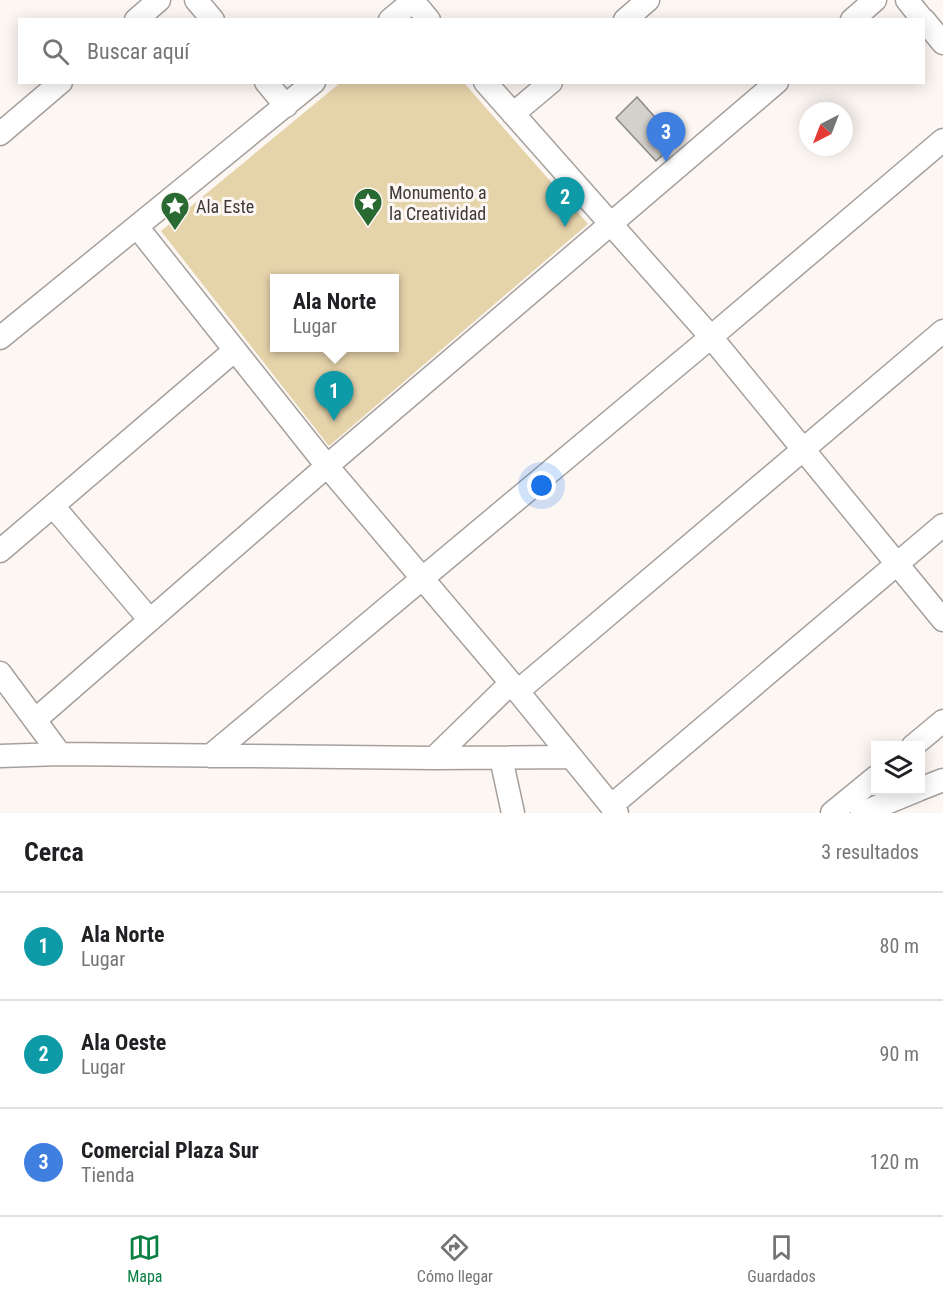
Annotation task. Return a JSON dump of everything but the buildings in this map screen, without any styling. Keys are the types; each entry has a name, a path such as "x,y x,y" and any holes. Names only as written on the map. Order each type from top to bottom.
{"street":[{"path":"138,18 159,0"},
{"path":"196,0 211,18"},
{"path":"627,18 648,0"},
{"path":"854,18 875,0"},
{"path":"907,0 921,18"},
{"path":"392,18 413,1 427,18"},
{"path":"925,22 943,43"},
{"path":"0,134 59,84"},
{"path":"268,84 286,106"},
{"path":"0,338 138,228 312,84"},
{"path":"487,84 711,337 943,620"},
{"path":"513,114 549,84"},
{"path":"35,720 327,466 775,84"},
{"path":"210,756 943,140"},
{"path":"138,228 327,466 614,809 943,525"},
{"path":"434,758 514,687 804,450 943,331"},
{"path":"0,551 235,350"},
{"path":"53,506 150,620"},
{"path":"0,673 60,754"},
{"path":"919,741 943,721"},
{"path":"0,756 60,754 434,758 571,757"},
{"path":"501,758 513,813"},
{"path":"925,788 943,780"},
{"path":"832,813 871,781"},
{"path":"862,813 907,795"}],"shaded area":[{"path":"339,84 465,84 588,224 329,446 161,231"}],"place":[{"name":"Comercial Plaza Sur","path":"666,162"},
{"name":"Ala Oeste","path":"565,227"},
{"name":"Monumento a la Creatividad","path":"368,228"},
{"name":"Ala Este","path":"175,232"},
{"name":"Ala Norte","path":"334,421"}]}
